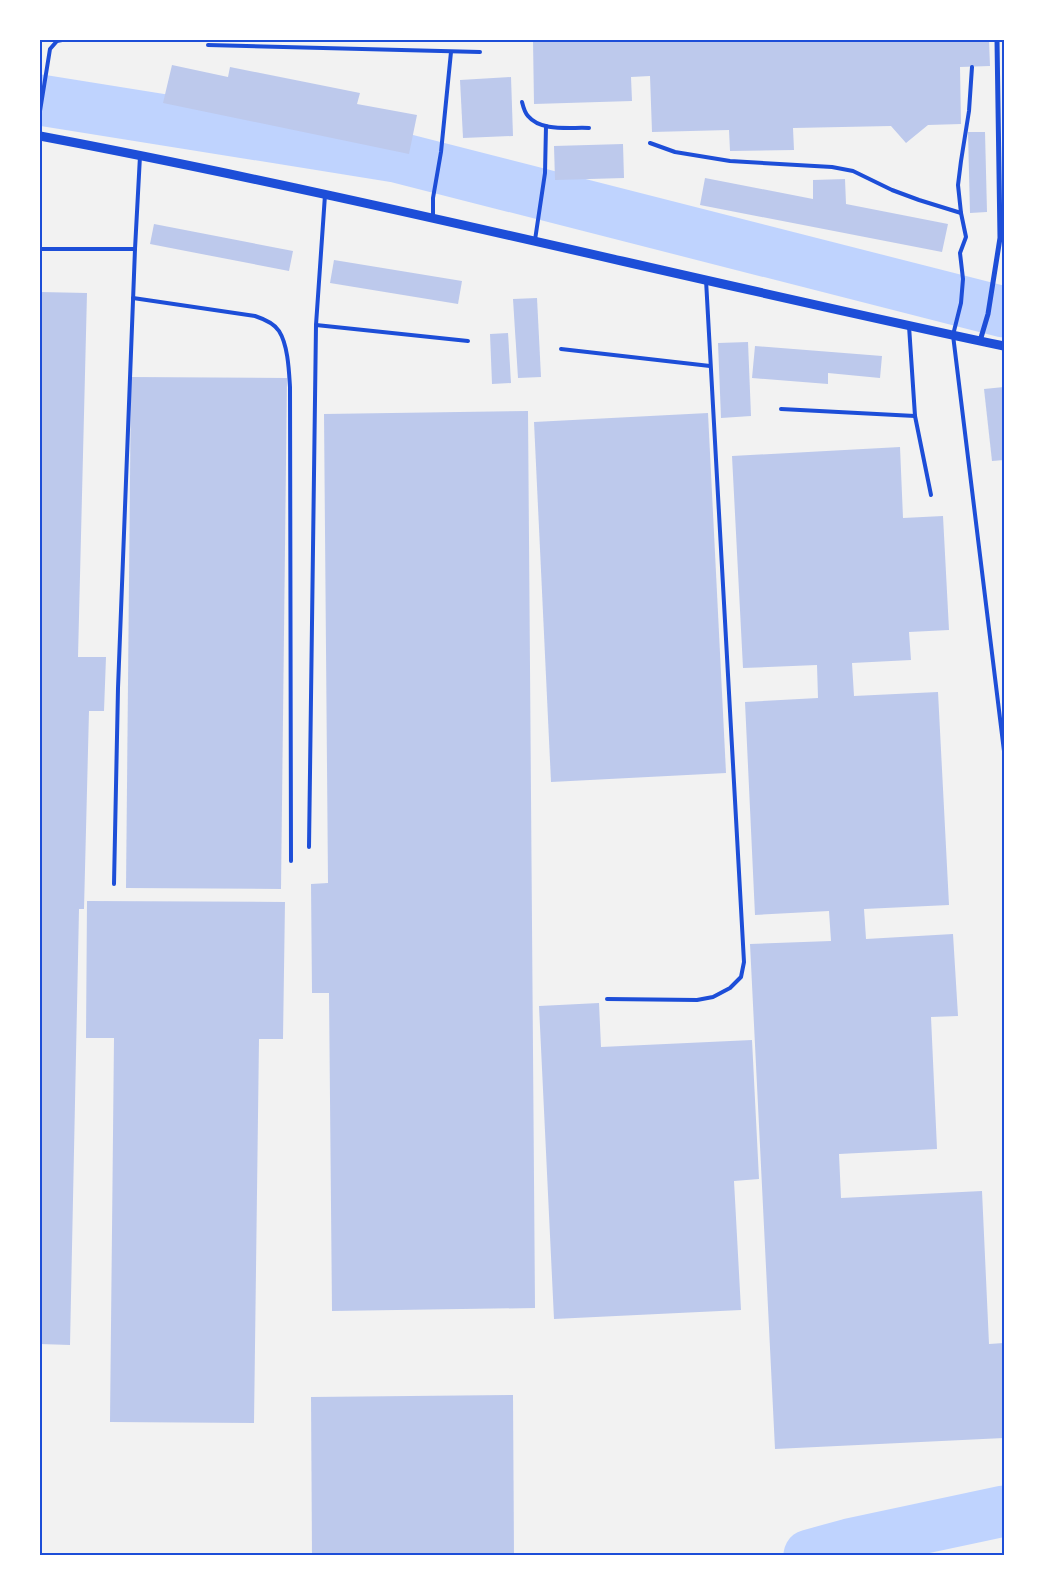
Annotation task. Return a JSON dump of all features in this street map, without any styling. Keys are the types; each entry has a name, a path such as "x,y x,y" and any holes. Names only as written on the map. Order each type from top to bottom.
{"street":[{"path":"980,341 988,314 1000,238 997,40"},
{"path":"40,136 140,155 433,217 1004,346"}],"lane":[{"path":"40,111 50,49 62,40"},
{"path":"208,45 480,52"},
{"path":"433,217 433,198 441,152 451,52"},
{"path":"972,67 969,111 960,161 958,185 966,237 960,253 963,280 961,303 953,335 1004,751"},
{"path":"522,102 527,115 534,122 546,126 588,128"},
{"path":"535,240 545,174 546,126"},
{"path":"650,143 675,152 730,160 853,170 892,190 961,214"},
{"path":"114,884 118,688 140,155"},
{"path":"309,847 316,325 325,194"},
{"path":"40,250 135,249"},
{"path":"607,999 697,1000 713,997 730,988 741,977 744,962 706,279"},
{"path":"133,298 255,316 267,320 279,330 287,354 290,387 291,861"},
{"path":"316,325 468,341"},
{"path":"909,326 916,416 931,495"},
{"path":"561,349 710,366"},
{"path":"781,409 916,416"}],"building":[{"path":"533,40 631,40 631,42 650,40 989,40 990,66 960,67 961,124 928,125 906,143 891,126 793,128 794,150 730,151 729,130 652,132 650,76 631,77 632,101 534,104"},
{"path":"172,65 228,77 230,67 360,93 357,104 417,115 409,154 163,103"},
{"path":"511,77 513,136 463,138 460,80"},
{"path":"968,132 985,132 987,212 970,213"},
{"path":"623,144 624,178 555,180 554,146"},
{"path":"705,178 813,199 813,180 845,179 846,204 948,224 942,252 700,205"},
{"path":"154,224 293,251 289,271 150,244"},
{"path":"334,260 462,281 458,304 330,283"},
{"path":"40,292 87,293 78,657 106,657 104,711 89,711 84,909 79,909 70,1345 40,1344"},
{"path":"537,298 541,377 518,378 513,299"},
{"path":"508,333 511,383 492,384 490,334"},
{"path":"748,342 751,416 721,418 718,343"},
{"path":"755,346 882,356 880,378 828,373 828,384 752,378"},
{"path":"131,377 287,378 281,889 126,888"},
{"path":"1004,387 1004,460 992,461 984,389"},
{"path":"528,411 535,1308 332,1311 329,993 312,993 311,884 328,883 324,414"},
{"path":"708,413 726,773 551,782 534,422"},
{"path":"900,447 903,518 943,516 949,630 909,632 911,660 852,663 854,696 938,692 949,905 864,909 866,939 953,934 958,1016 931,1017 937,1149 839,1154 841,1198 982,1191 989,1344 1004,1343 1004,1438 775,1449 750,944 831,941 829,911 755,915 745,702 818,698 817,665 743,668 732,456"},
{"path":"87,901 285,902 283,1039 259,1039 254,1423 110,1422 114,1038 86,1038"},
{"path":"599,1003 601,1047 752,1040 759,1179 734,1181 741,1310 554,1319 539,1006"},
{"path":"513,1395 514,1555 312,1555 311,1397"}],"waterway":[{"path":"40,100 396,157 1004,312"},
{"path":"809,1555 849,1544 1004,1511"}]}
